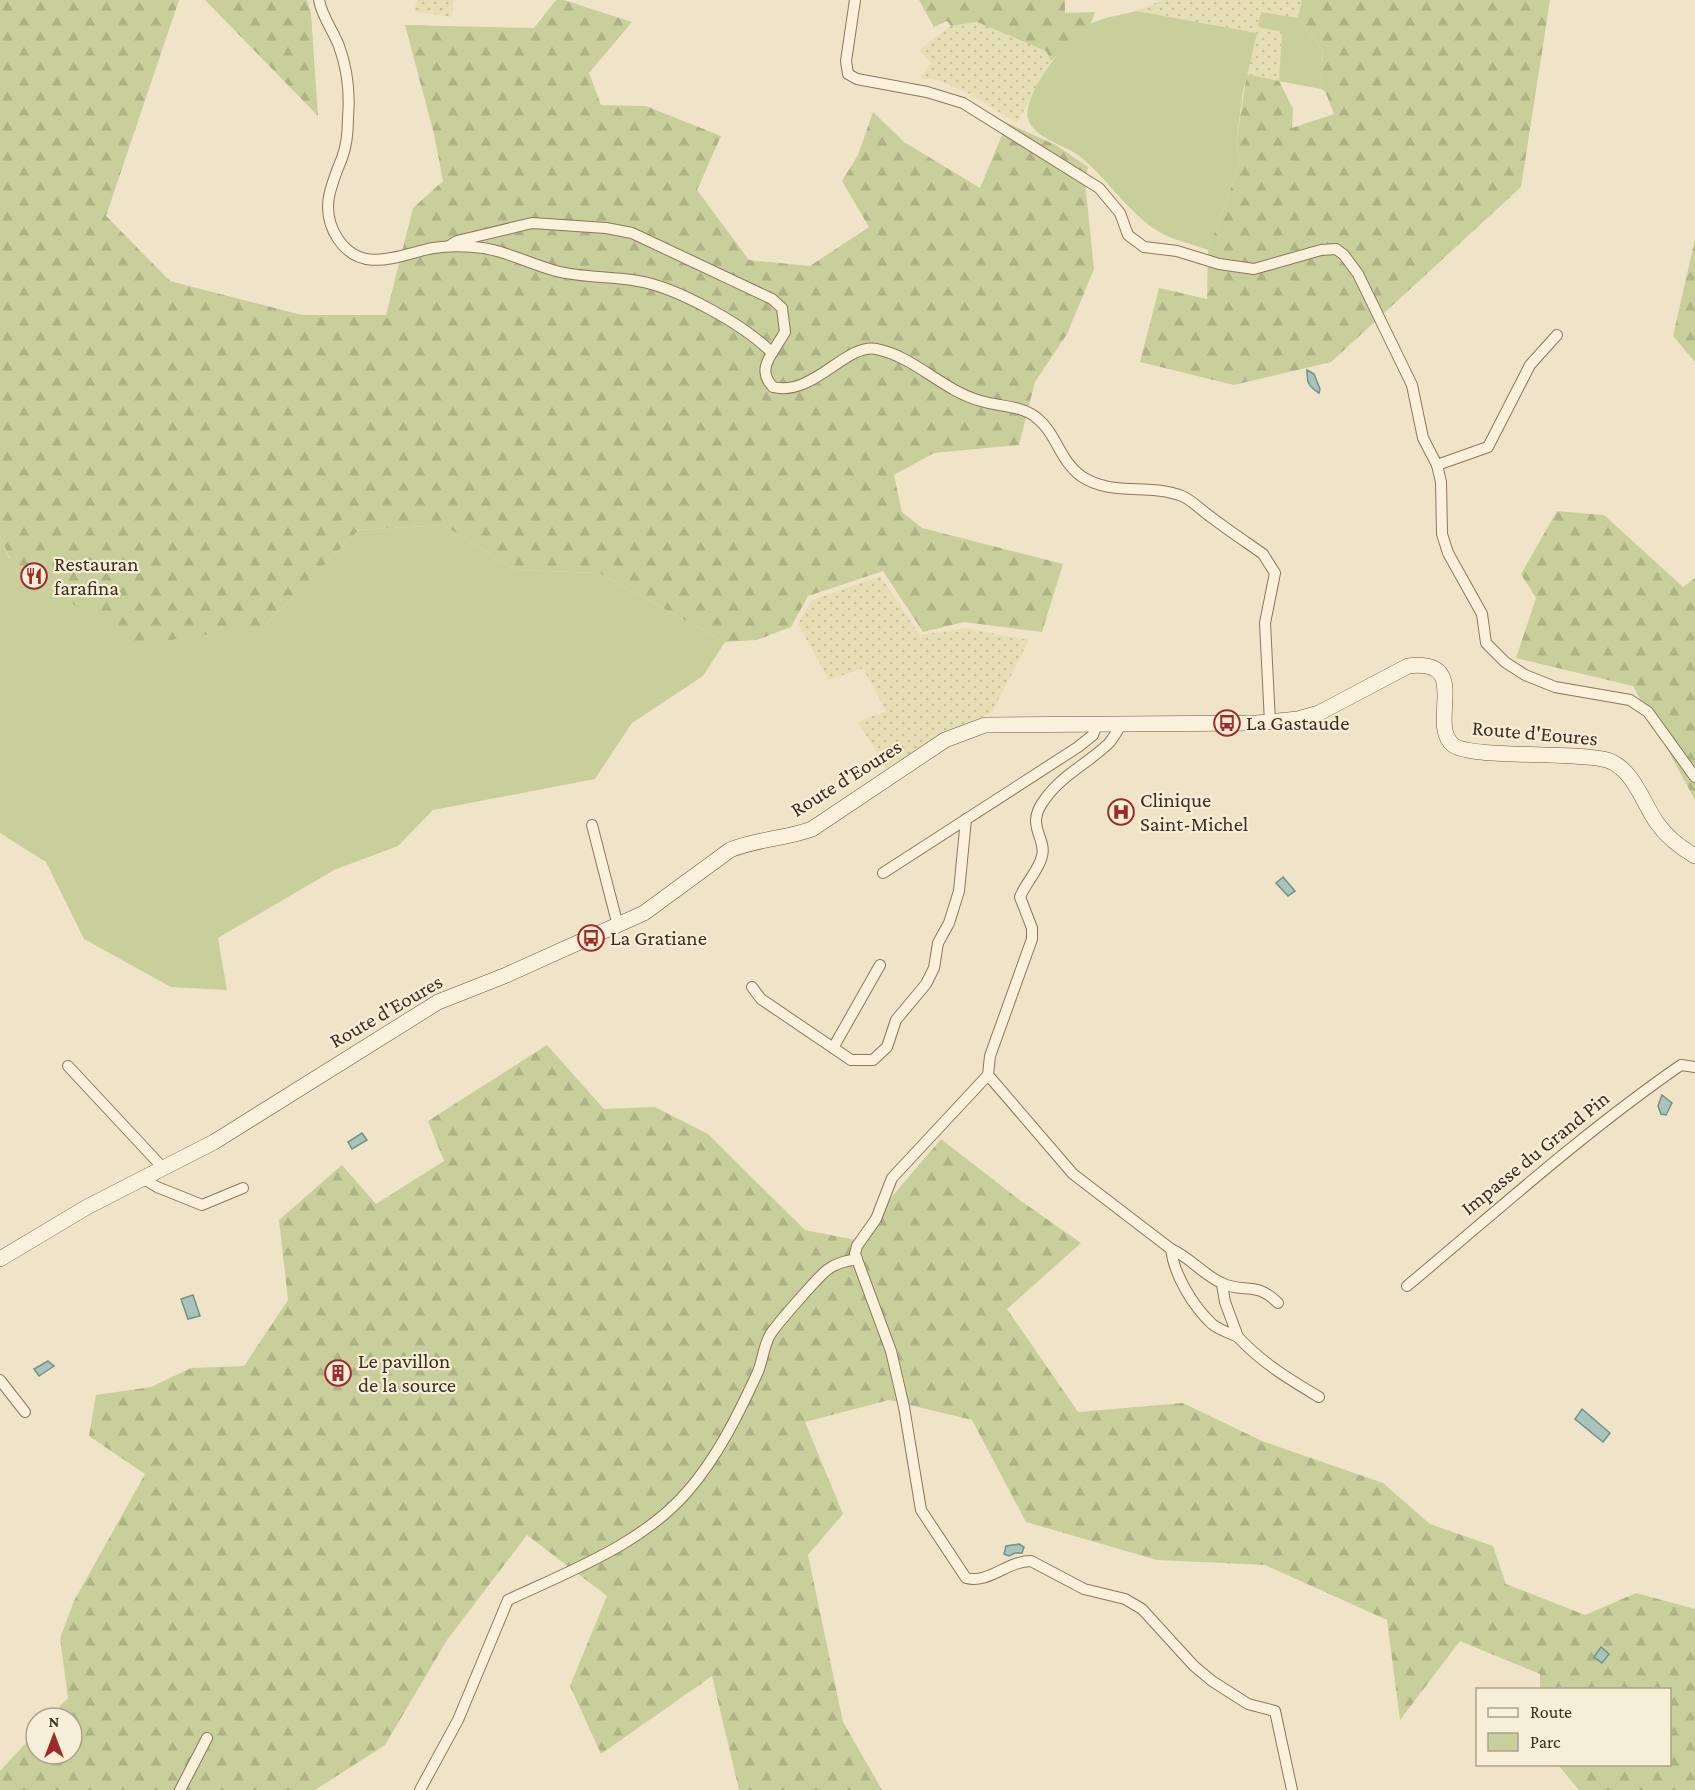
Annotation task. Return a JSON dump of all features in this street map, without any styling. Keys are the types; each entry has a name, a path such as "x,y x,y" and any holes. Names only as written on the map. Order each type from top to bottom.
{"street":[{"path":"319,0 339,46 348,81 346,144 327,198 329,219 338,239 361,259 377,262 436,247 475,247 504,253 560,272 653,284 748,330 772,353"},
{"path":"855,0 846,61 848,74 857,79 927,92 963,103 1099,188 1120,213 1128,235 1136,243 1144,247 1178,251 1218,264 1254,269 1320,250 1336,249 1344,255 1358,274 1398,352 1412,385 1423,438 1437,465 1441,482 1442,534 1448,553 1482,614 1486,643 1505,662 1525,675 1555,687 1630,700 1648,712 1695,777"},
{"path":"447,248 457,241 532,223 606,228 632,233 777,303 782,308 785,332 772,353 765,371 765,379 773,387 795,388 868,349 888,353 962,393 981,401 1019,409 1037,417 1050,433 1067,462 1080,475 1115,489 1166,492 1184,496 1263,554 1275,573 1265,623 1270,722"},
{"path":"1437,465 1488,447 1499,421 1521,387 1530,364 1557,335"},
{"name":"Route d'Eoures","path":"0,1259 87,1207 214,1142 438,1002 618,927 644,913 730,850 744,844 793,836 812,829 945,740 985,725 1270,722 1319,713 1408,666 1429,666 1445,682 1447,694 1444,726 1446,737 1454,746 1480,752 1589,757 1610,761 1634,784 1669,837 1695,856"},
{"path":"1078,747 1079,724"},
{"path":"884,873 1078,747 1093,735 1097,724"},
{"path":"1120,725 1109,744 1067,774 1044,800 1036,818 1037,833 1043,851 1020,897 1032,928 1032,939 990,1056 988,1075 892,1178 876,1219 856,1246 857,1259 891,1351 908,1428 921,1510 966,1578 984,1580 1007,1567 1031,1561 1084,1589 1125,1599 1142,1609 1186,1658 1212,1681 1248,1704 1275,1711 1292,1790"},
{"path":"752,987 761,999 851,1060 873,1060 887,1047 896,1020 926,984 934,968 938,943 959,891 966,819"},
{"path":"592,825 618,927"},
{"path":"833,1048 880,965"},
{"name":"Impasse du Grand Pin","path":"1407,1286 1518,1190 1624,1105 1682,1065 1695,1067"},
{"path":"68,1066 164,1169"},
{"path":"988,1075 1072,1174 1171,1249 1222,1284 1250,1287 1264,1292 1278,1303"},
{"path":"144,1179 157,1187 202,1204 243,1188"},
{"path":"1171,1249 1174,1266 1200,1310 1214,1325 1238,1337"},
{"path":"420,1790 458,1720 508,1600 612,1550 646,1528 687,1491 725,1437 758,1372 771,1333 826,1271 842,1262 857,1259"},
{"path":"1222,1284 1225,1302 1238,1337 1254,1355 1270,1367 1320,1397"},
{"path":"0,1380 25,1412"},
{"path":"180,1790 207,1737"}],"shaded area":[{"path":"417,0 454,0 451,17 414,11"},
{"path":"1163,0 1302,0 1298,18 1261,13 1282,32 1279,81 1247,74 1256,33 1136,11"},
{"path":"977,22 1046,51 1051,61 1017,123 968,93 935,79 921,78 931,63 919,50 951,26"},
{"path":"880,576 920,635 965,628 1029,640 992,712 951,730 888,770 858,722 886,711 863,668 829,680 798,624 812,600"}],"green space":[{"path":"0,0 179,0 106,216 170,281 302,315 386,315 413,208 443,181 434,134 405,25 534,28 556,0 564,0 632,22 589,73 601,105 646,106 721,136 697,190 749,260 810,266 869,227 842,181 858,155 873,112 904,142 980,188 1007,123 1056,145 1088,167 1085,182 1094,269 1067,334 1035,382 1019,445 934,453 894,475 902,512 922,528 1063,564 1042,632 964,622 923,632 883,571 808,596 791,627 757,640 725,642 599,573 516,570 443,525 359,530 264,626 130,646 9,557 0,536"},
{"path":"205,0 307,0 311,13 318,116"},
{"path":"919,0 1065,0 1065,13 1095,12 1091,23 1051,61 1046,51 977,22 951,26 947,21 934,27"},
{"path":"1302,0 1550,0 1521,187 1331,362 1234,385 1140,362 1159,288 1207,299 1208,250 1240,163 1236,142 1247,74 1279,81 1293,109 1292,128 1334,114 1325,91 1321,89 1323,51 1298,18"},
{"path":"1136,11 1257,33 1243,92 1236,142 1240,163 1208,250 1166,236 1149,225 1089,164 1072,151 1042,135 1031,125 1028,118 1028,107 1041,79 1050,64 1072,38 1092,23"},
{"path":"1261,12 1298,18 1323,51 1321,89 1279,81 1282,32 1258,27"},
{"path":"1695,239 1695,362 1673,336"},
{"path":"1557,511 1604,515 1683,587 1695,578 1695,800 1633,686 1516,658 1536,598 1521,574"},
{"path":"443,525 516,570 599,573 725,642 703,676 632,723 595,779 433,810 398,846 334,870 218,938 227,990 171,987 84,939 46,862 0,833 0,536 9,558 264,626 359,530"},
{"path":"547,1045 604,1109 655,1107 708,1134 805,1230 855,1240 941,1139 1021,1201 1081,1243 1007,1309 1078,1412 1183,1403 1262,1441 1383,1483 1430,1524 1493,1546 1506,1584 1585,1615 1636,1593 1695,1609 1695,1790 1579,1790 1559,1766 1671,1766 1671,1688 1540,1688 1540,1674 1460,1641 1400,1720 1387,1620 1265,1565 1157,1560 1026,1522 972,1420 889,1400 805,1422 843,1514 808,1555 843,1722 882,1790 739,1790 712,1676 601,1754 570,1686 607,1596 527,1535 447,1640 385,1745 315,1790 0,1790 0,1771 24,1745 24,1766 84,1766 84,1706 60,1706 68,1698 60,1638 74,1601 145,1474 89,1436 96,1395 151,1387 191,1368 244,1366 288,1300 279,1220 342,1165 376,1204 444,1161 428,1121"}],"water":[{"path":"1307,370 1314,374 1320,389 1319,393 1309,384"},
{"path":"1283,877 1295,891 1288,896 1276,883"},
{"path":"1662,1095 1672,1103 1666,1115 1661,1114 1658,1106"},
{"path":"362,1133 367,1140 352,1149 348,1142"},
{"path":"193,1295 200,1316 188,1319 181,1299"},
{"path":"48,1361 54,1366 39,1376 34,1369"},
{"path":"1582,1409 1610,1433 1603,1442 1575,1419"},
{"path":"1019,1544 1024,1547 1022,1553 1009,1556 1004,1554 1006,1546"},
{"path":"1601,1647 1609,1654 1602,1663 1594,1657"}],"place":[{"name":"Restauran farafina","path":"34,576"},
{"name":"La Gastaude","path":"1227,723"},
{"name":"Clinique Saint-Michel","path":"1121,812"},
{"name":"La Gratiane","path":"591,938"},
{"name":"Le pavillon de la source","path":"338,1373"}]}
